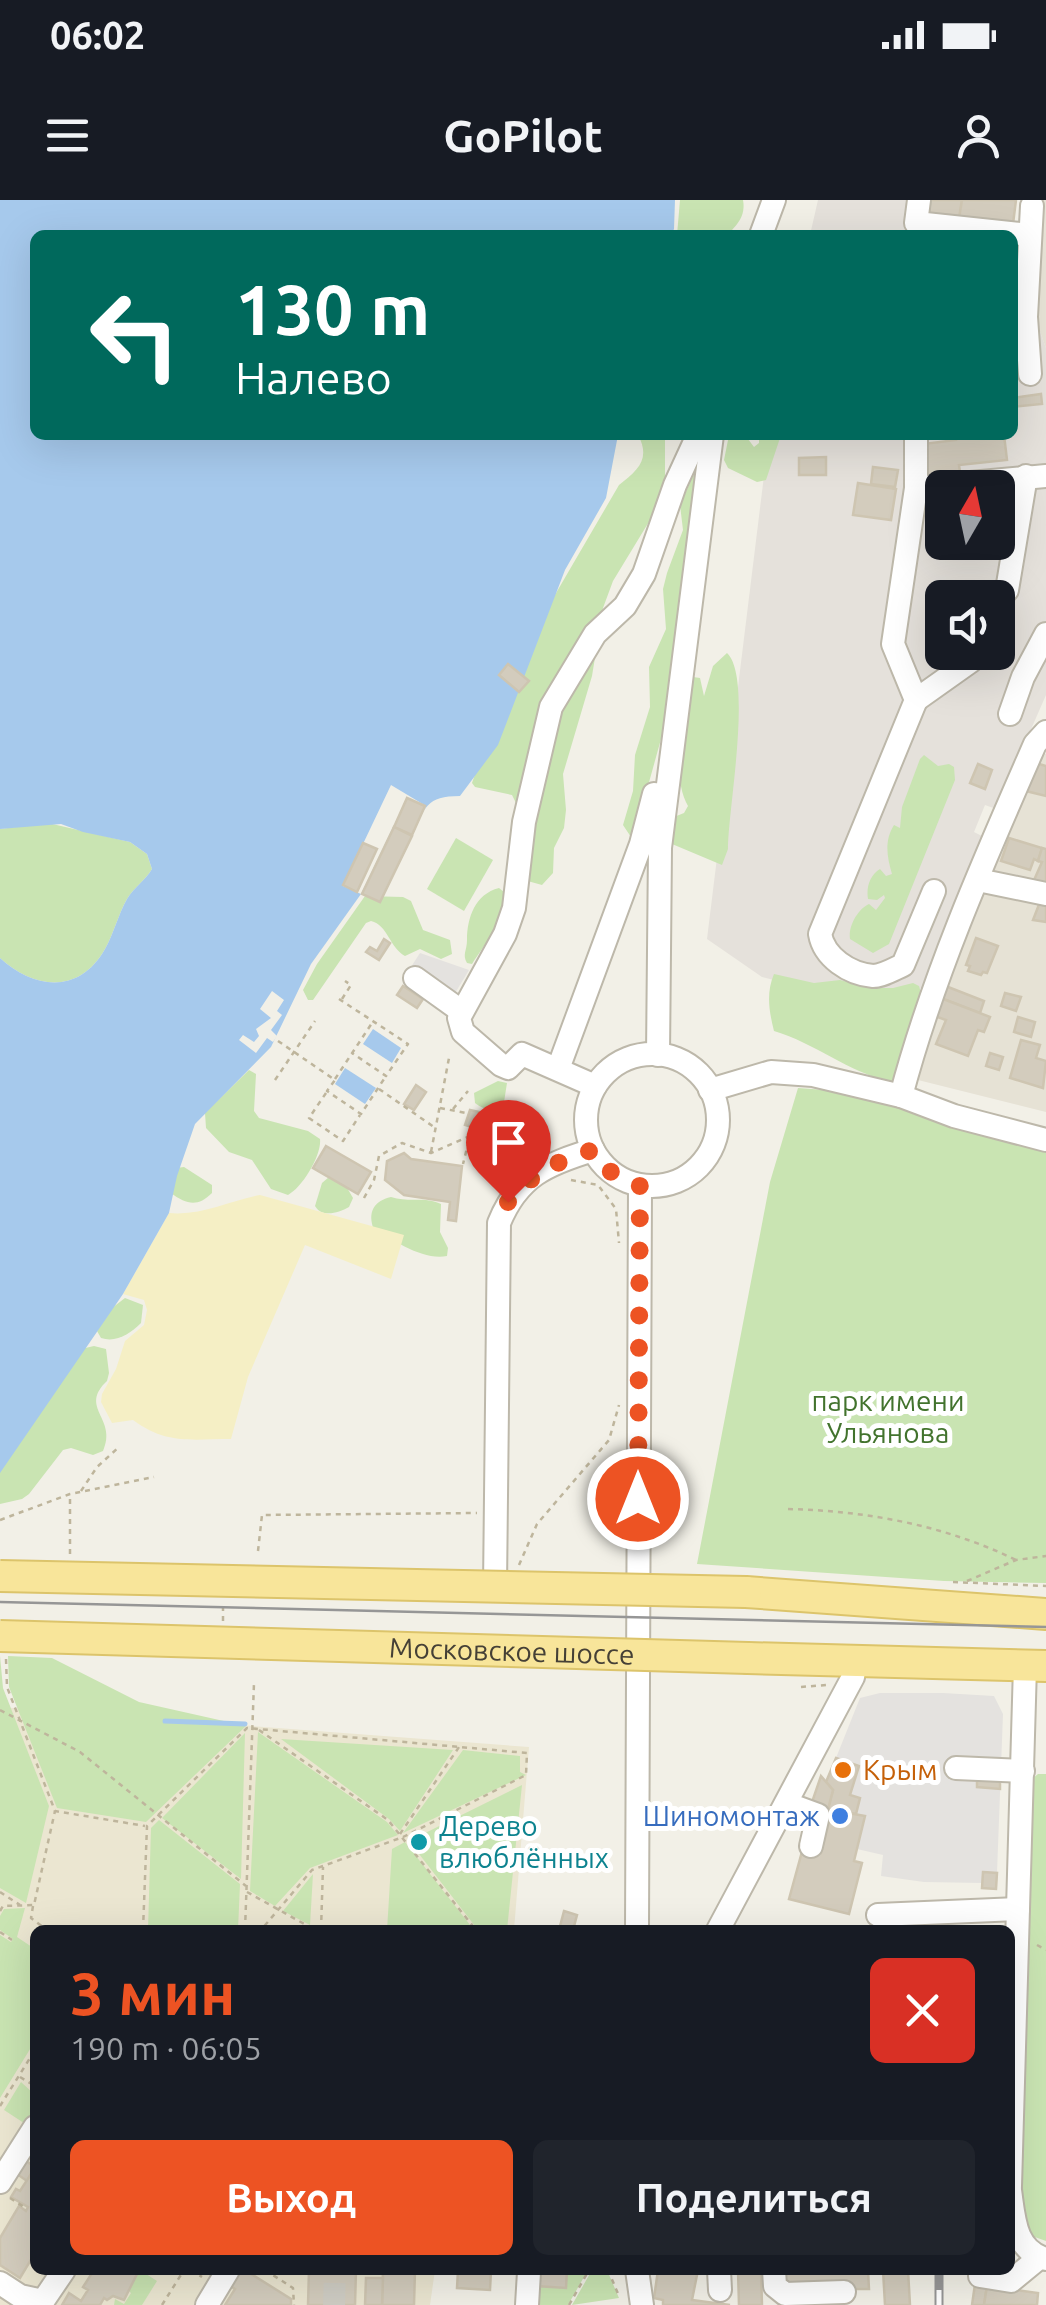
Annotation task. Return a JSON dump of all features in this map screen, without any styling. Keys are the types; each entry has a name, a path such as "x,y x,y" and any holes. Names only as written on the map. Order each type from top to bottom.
{"main road":[{"path":"0,1576 506,1577 1036,1614"},
{"name":"Московское шоссе","path":"3,1644 856,1661 1036,1677"}],"street":[{"path":"763,230 774,200"},
{"path":"917,219 1035,215 1026,317 1030,374"},
{"path":"595,1086 522,1054 508,1068 501,1065 463,1032 461,1011 505,934 514,908 524,822 551,707 596,634 626,606 644,574 675,485 696,440"},
{"path":"658,1054 660,848 711,440"},
{"path":"916,440 916,488 893,644 916,700"},
{"path":"916,488 1036,476 1010,580"},
{"path":"1010,714 1046,634"},
{"path":"934,891 903,965 885,974 871,976 830,959 822,947 820,934 916,700 958,670"},
{"path":"558,1069 641,844 678,704"},
{"path":"901,1096 912,1056 978,880 1035,744 1046,732"},
{"path":"978,880 1046,894"},
{"path":"415,978 461,1011"},
{"path":"658,1054 688,1066 710,1090 718,1126 705,1160 676,1182 640,1186 607,1170 593,1150 585,1120 595,1086 607,1072 622,1061 658,1054"},
{"path":"710,1090 771,1072 813,1075 901,1096 954,1116 1046,1140"},
{"path":"506,1577 496,1256 500,1223 508,1202 527,1179 556,1161 593,1150"},
{"path":"636,1925 640,1186"},
{"path":"721,1925 853,1678 856,1661"},
{"path":"1015,2014 1022,1772 1036,1677"},
{"path":"956,1768 1022,1772"},
{"path":"788,1804 818,1816 811,1846"},
{"path":"878,1915 1018,1909"},
{"path":"974,1925 993,1910"},
{"path":"0,2182 30,2134"},
{"path":"980,2276 1010,2281 1042,2258 1016,2236 1015,2228"},
{"path":"0,2283 20,2296 42,2301 60,2275"},
{"path":"207,2305 225,2275"},
{"path":"527,2305 529,2275"},
{"path":"638,2275 642,2305"},
{"path":"774,2275 775,2286 785,2294 844,2292"}],"path":[{"path":"345,981 351,985 340,1000 373,1021 408,1044 344,1141 309,1118 373,1021"},
{"path":"274,1080 315,1021"},
{"path":"278,1042 334,1080"},
{"path":"352,1053 386,1076"},
{"path":"431,1153 449,1058"},
{"path":"378,1088 436,1128"},
{"path":"452,1110 468,1090"},
{"path":"327,1092 361,1114"},
{"path":"439,1108 466,1112"},
{"path":"364,1198 374,1180 379,1156 402,1143 431,1153 470,1136 463,1164"},
{"path":"569,1180 598,1185 616,1209 620,1253"},
{"path":"506,1577 537,1524 609,1440 618,1406"},
{"path":"80,1492 96,1467 119,1447"},
{"path":"0,1520 70,1494 154,1478"},
{"path":"70,1494 70,1556"},
{"path":"788,1509 841,1510 890,1517 991,1548 1016,1560"},
{"path":"258,1551 262,1516 475,1513"},
{"path":"966,1582 1016,1560 1046,1556"},
{"path":"222,1627 224,1592"},
{"path":"3,1644 6,1688 55,1811 31,1918 41,1925"},
{"path":"245,1925 254,1683"},
{"path":"800,1687 823,1685"},
{"path":"0,1710 80,1752 246,1889 308,1925"},
{"path":"143,1925 147,1826 247,1728 527,1753 526,1775 402,1836 312,1870 265,1925"},
{"path":"254,1728 388,1820 472,1925"},
{"path":"402,1836 460,1746"},
{"path":"55,1811 147,1826"},
{"path":"318,1925 323,1866"},
{"path":"0,1892 22,1906"},
{"path":"0,1911 3,1906 34,1905"},
{"path":"0,1932 12,1940"},
{"path":"0,2106 30,2060"},
{"path":"18,2076 30,2083"},
{"path":"162,2305 181,2275"},
{"path":"273,2275 293,2288 294,2305"},
{"path":"569,2305 586,2275"},
{"path":"610,2275 623,2305"}],"shaded area":[{"path":"818,200 1016,200 1013,223 1043,227 1038,326 1046,348 1046,695 996,809 985,805 974,832 984,837 923,988 861,1002 762,977 707,939 768,440 1018,440 1018,230 811,230"},
{"path":"1046,200 1046,348 1038,326"},
{"path":"1041,752 1046,754 1046,891 990,877 1003,827"},
{"path":"994,889 1046,901 1046,1112 918,1080 914,1068 980,893"},
{"path":"420,953 469,970 446,1008 402,981"},
{"path":"880,1693 994,1696 1003,1714 997,1873 982,1883 924,1882 881,1876 883,1855 857,1849 864,1817 856,1814 859,1798 850,1795 859,1767 836,1758 860,1698"},
{"path":"0,1707 529,1747 514,1925 30,1925 30,2275 434,2275 430,2305 0,2305"}],"green space":[{"path":"680,200 743,200 742,215 732,230 677,230"},
{"path":"640,440 665,440 665,485 661,502 613,581 603,608 592,676 563,774 564,828 554,848 553,873 542,885 524,880 520,811 512,795 472,783 510,672 619,485 640,463"},
{"path":"728,440 749,440 754,447 759,440 779,440 766,480 757,482 728,468 724,460"},
{"path":"694,474 700,479 666,721 633,840 623,825 633,791 635,755 650,707 649,667 666,629 663,589 683,530 680,505"},
{"path":"727,653 735,667 739,715 728,849 722,865 672,844 674,817 684,813 688,806 679,760 689,690 693,677 700,678 704,696 713,666"},
{"path":"924,755 938,766 954,767 955,780 889,944 873,953 850,939 851,929 861,910 869,904 876,910 885,898 884,895 877,900 868,899 868,886 880,869 886,876 892,874 889,837 894,825 900,828 902,807"},
{"path":"48,823 130,842 147,854 152,869 127,899 94,964 82,974 56,982 27,976 0,958 0,829"},
{"path":"456,838 493,860 464,911 427,889"},
{"path":"499,888 504,892 504,902 498,921 472,964 467,963 471,915 478,901"},
{"path":"365,896 403,897 411,901 423,930 450,940 452,954 441,959 420,949 405,956 371,921 313,1000 308,1000 303,990 317,964"},
{"path":"774,974 814,983 840,980 871,988 913,983 919,986 922,996 899,1076 891,1082 875,1077 774,1031 769,1002"},
{"path":"249,1070 256,1074 254,1111 259,1118 308,1131 320,1139 310,1170 288,1195 271,1189 252,1160 229,1152 206,1128 205,1113"},
{"path":"498,1081 507,1083 501,1106 490,1110 475,1103 474,1093"},
{"name":"парк имени Ульянова","path":"798,1088 893,1102 1046,1146 1046,1583 944,1581 697,1564 770,1182"},
{"path":"184,1167 212,1185 212,1193 202,1201 192,1203 171,1193 176,1168"},
{"path":"329,1177 346,1186 353,1198 349,1207 326,1213 315,1206 322,1183"},
{"path":"391,1197 441,1204 440,1232 448,1248 447,1256 419,1253 374,1230 374,1208"},
{"path":"125,1298 143,1305 141,1323 122,1336 101,1338 97,1331 112,1308"},
{"path":"81,1349 106,1349 109,1373 96,1399 106,1430 103,1451 93,1455 71,1448 63,1450 29,1494 0,1504 0,1463"},
{"path":"0,1656 3,1688 49,1806 26,1903 0,1888"},
{"path":"8,1656 52,1658 139,1702 246,1726 146,1822 57,1808 9,1687"},
{"path":"258,1732 387,1822 398,1835 310,1868 275,1906 250,1891"},
{"path":"245,1733 241,1879 162,1818"},
{"path":"281,1739 453,1750 400,1831"},
{"path":"463,1750 520,1756 520,1772 526,1775 403,1833"},
{"path":"1046,1774 1046,2241 1032,2236 1015,2211 1029,1936 1025,1914 1032,1779"},
{"path":"522,1785 508,1925 474,1925 409,1841"},
{"path":"159,1820 240,1884 238,1925 148,1925 151,1828"},
{"path":"405,1842 470,1925 387,1925 392,1849"},
{"path":"313,1874 310,1925 283,1911"},
{"path":"25,1908 17,1937 30,1946 30,2049 0,2098 0,1935 11,1942 13,1939 0,1930 4,1909"},
{"path":"21,2082 30,2090 30,2120 27,2125 4,2110"},
{"path":"137,2275 148,2275 157,2281 142,2305 114,2305 115,2299 124,2304 131,2293 128,2290"},
{"path":"536,2275 585,2275 568,2305 539,2305"},
{"path":"589,2275 609,2275 619,2298 572,2305"}],"sand":[{"path":"260,1195 404,1235 391,1279 305,1245 248,1377 231,1439 180,1439 157,1434 133,1420 112,1423 101,1402 102,1394 125,1341 144,1325 147,1310 144,1300 123,1294 169,1213 204,1210"}],"water":[{"path":"0,200 675,200 674,230 30,230 30,440 617,440 606,498 565,570 498,745 460,796 440,798 428,805 412,836 393,827 361,894 311,964 271,1047 195,1124 169,1213 123,1294 0,1473 0,958 41,981 69,980 82,974 105,949 127,899 152,869 147,854 130,842 61,824 0,829"},
{"path":"373,1029 401,1048 392,1063 363,1044"},
{"path":"345,1068 376,1088 365,1104 335,1084"}],"pier":[{"path":"391,785 426,806 412,836 393,827 361,894 343,886"},
{"path":"272,991 284,1000 277,1011 282,1015 271,1030 277,1036 273,1042 267,1038 256,1053 239,1040 243,1035 254,1042 259,1036 256,1029 271,1018 260,1009"}],"building":[{"path":"928,200 962,200 959,223 926,219"},
{"path":"962,200 1016,200 1013,224 959,218"},
{"path":"1041,394 1042,404 1018,406 1018,397"},
{"path":"1005,440 1007,460 959,465 960,470 926,470 923,444"},
{"path":"826,457 826,475 799,475 799,458"},
{"path":"873,467 898,470 895,487 871,484"},
{"path":"858,483 896,489 891,520 853,515"},
{"path":"508,664 529,681 519,692 499,675"},
{"path":"1036,763 1046,766 1046,796 1026,791"},
{"path":"978,764 992,770 985,789 970,783"},
{"path":"407,798 425,806 412,835 394,827"},
{"path":"394,827 412,836 380,902 362,894"},
{"path":"1009,838 1042,848 1030,870 1001,861"},
{"path":"363,843 377,849 357,892 343,885"},
{"path":"1042,848 1046,849 1046,889 1031,887 1042,862 1038,861"},
{"path":"1040,902 1046,903 1046,922 1033,920"},
{"path":"976,938 998,946 987,973 981,975 968,971 970,966 966,965"},
{"path":"384,939 390,943 379,960 366,952 370,947 377,951"},
{"path":"943,985 984,1001 980,1013 938,997"},
{"path":"403,986 423,999 417,1008 397,995"},
{"path":"1005,993 1021,997 1016,1011 1001,1006"},
{"path":"938,997 990,1017 984,1032 978,1030 968,1056 936,1044 946,1020 932,1015"},
{"path":"1018,1017 1035,1022 1031,1037 1014,1032"},
{"path":"1021,1040 1040,1045 1036,1058 1046,1061 1043,1088 1010,1078"},
{"path":"990,1053 1003,1057 999,1070 986,1066"},
{"path":"416,1085 426,1092 414,1110 404,1104"},
{"path":"470,1110 479,1112 475,1128 465,1125"},
{"path":"326,1146 371,1172 358,1194 313,1168"},
{"path":"404,1153 411,1159 462,1166 456,1221 448,1220 450,1202 404,1195 385,1180 387,1161"},
{"path":"836,1758 859,1766 850,1795 860,1798 856,1814 828,1809 833,1790 826,1782"},
{"path":"821,1776 833,1790 828,1809 811,1805"},
{"path":"977,1778 1000,1780 1000,1789 977,1787"},
{"path":"832,1810 865,1816 854,1861 862,1863 849,1914 789,1899 803,1848 821,1853"},
{"path":"983,1872 997,1873 996,1889 982,1888"},
{"path":"564,1911 577,1915 574,1925 560,1925"},
{"path":"26,2161 30,2164 27,2181 17,2174"},
{"path":"30,2176 30,2261 20,2278 0,2265 0,2238 19,2206 26,2211 28,2207 11,2197 16,2189 20,2191"},
{"path":"91,2275 136,2275 124,2300 113,2296 104,2298 100,2305 62,2305 69,2293 81,2301 88,2290 83,2287"},
{"path":"233,2275 253,2275 291,2299 291,2305 225,2305 235,2289 227,2284"},
{"path":"309,2275 356,2275 355,2305 308,2305"},
{"path":"383,2275 415,2275 414,2305 382,2305"},
{"path":"458,2275 491,2275 490,2290 457,2288"},
{"path":"537,2275 567,2275 566,2288 536,2286"},
{"path":"657,2275 697,2275 692,2300 730,2305 663,2305 663,2300 654,2298"},
{"path":"738,2275 761,2275 762,2305 739,2305"},
{"path":"784,2275 868,2275 869,2289 785,2289"},
{"path":"883,2275 908,2275 910,2305 885,2305"},
{"path":"366,2278 383,2278 382,2305 365,2305"},
{"path":"975,2284 987,2286 984,2305 972,2305"},
{"path":"987,2286 1038,2293 1037,2305 984,2305"}],"waterway":[{"path":"165,1721 245,1724"}],"tunnel":[{"path":"334,2305 335,2275"}],"tram line":[{"path":"0,1602 1046,1627"}],"railway":[{"path":"939,2275 939,2305"}],"place":[{"name":"Крым","path":"843,1770"},
{"name":"Шиномонтаж","path":"840,1816"},
{"name":"Дерево влюблённых","path":"419,1842"}],"route":[{"path":"508,1202 527,1179 556,1161 593,1150 607,1170 640,1186 638,1499"}]}
